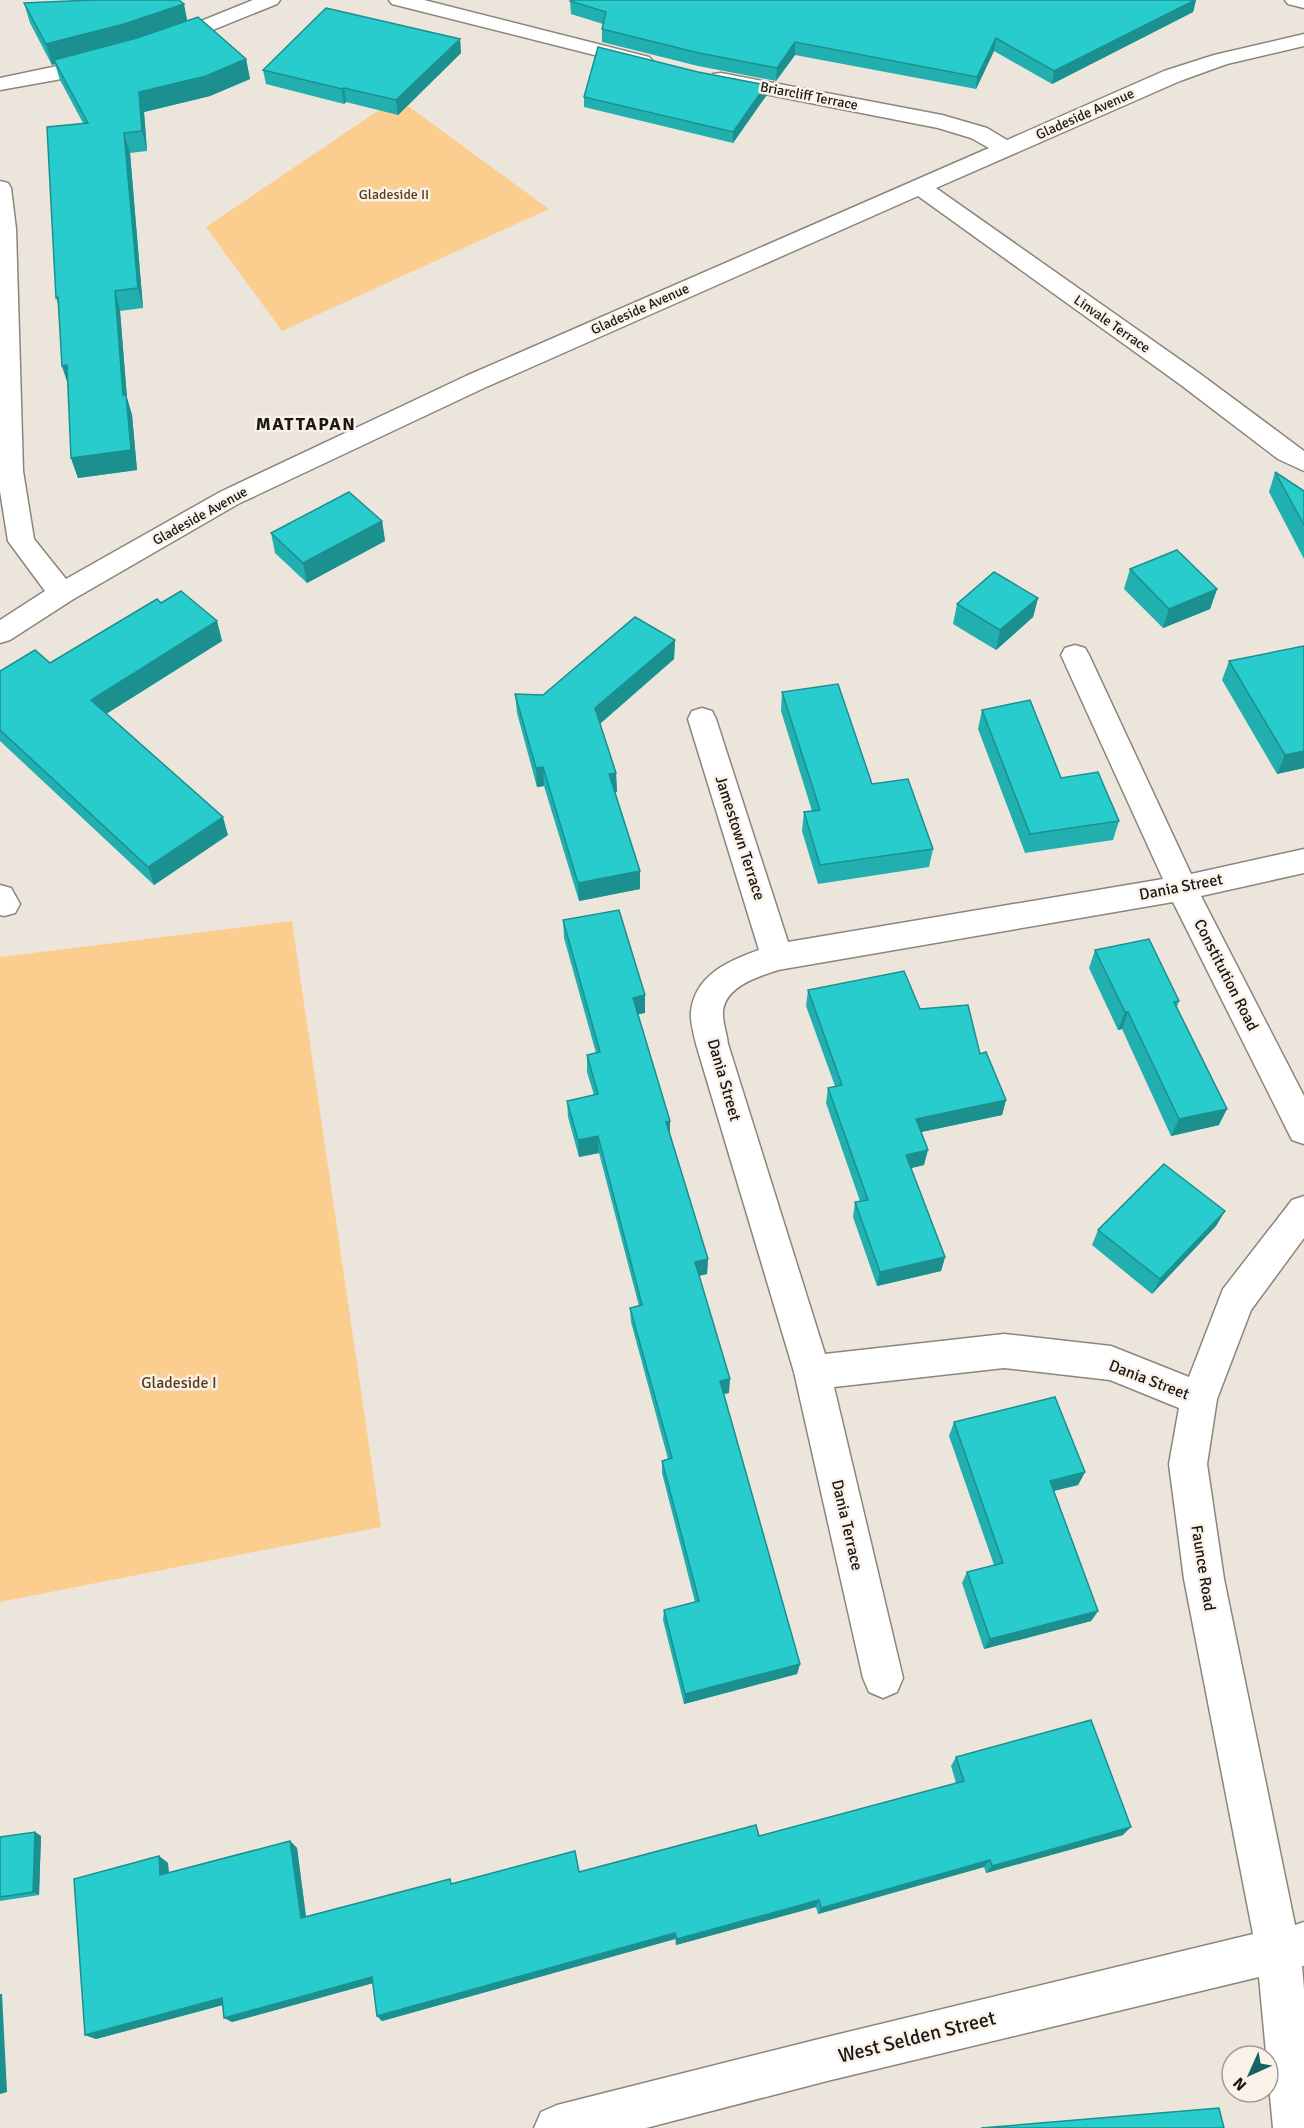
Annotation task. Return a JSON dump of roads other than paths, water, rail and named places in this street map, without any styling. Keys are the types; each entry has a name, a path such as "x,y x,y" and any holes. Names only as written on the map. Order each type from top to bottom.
{"street":[{"path":"146,49 220,22 270,0"},
{"path":"399,0 661,66"},
{"path":"1294,0 1304,2"},
{"name":"Gladeside Avenue","path":"0,633 62,593 229,498 475,382 1194,67 1304,40"},
{"path":"0,84 56,75 124,57"},
{"name":"Briarcliff Terrace","path":"698,74 942,122 979,133 1006,149"},
{"name":"Linvale Terrace","path":"919,186 1190,379 1287,453 1304,462"},
{"path":"0,188 4,229 10,471 21,541 62,593"},
{"name":"Constitution Road","path":"1075,655 1182,888 1304,1130"},
{"name":"Jamestown Terrace","path":"702,719 777,957"},
{"name":"Dania Street","path":"1199,1399 1111,1363 1004,1351 812,1372 712,1044 707,1012 714,990 736,971 777,957 1182,888 1304,861"},
{"name":"Faunce Road","path":"1296,2128 1291,1947 1204,1579 1188,1464 1199,1399 1236,1301 1304,1212"},
{"name":"Dania Terrace","path":"812,1372 883,1678"},
{"name":"West Selden Street","path":"557,2128 827,2059 1291,1947"}],"district":[{"name":"MATTAPAN","path":"306,424"}],"park label":[{"name":"Gladeside II","path":"394,194"},
{"name":"Gladeside I","path":"179,1383"}]}
